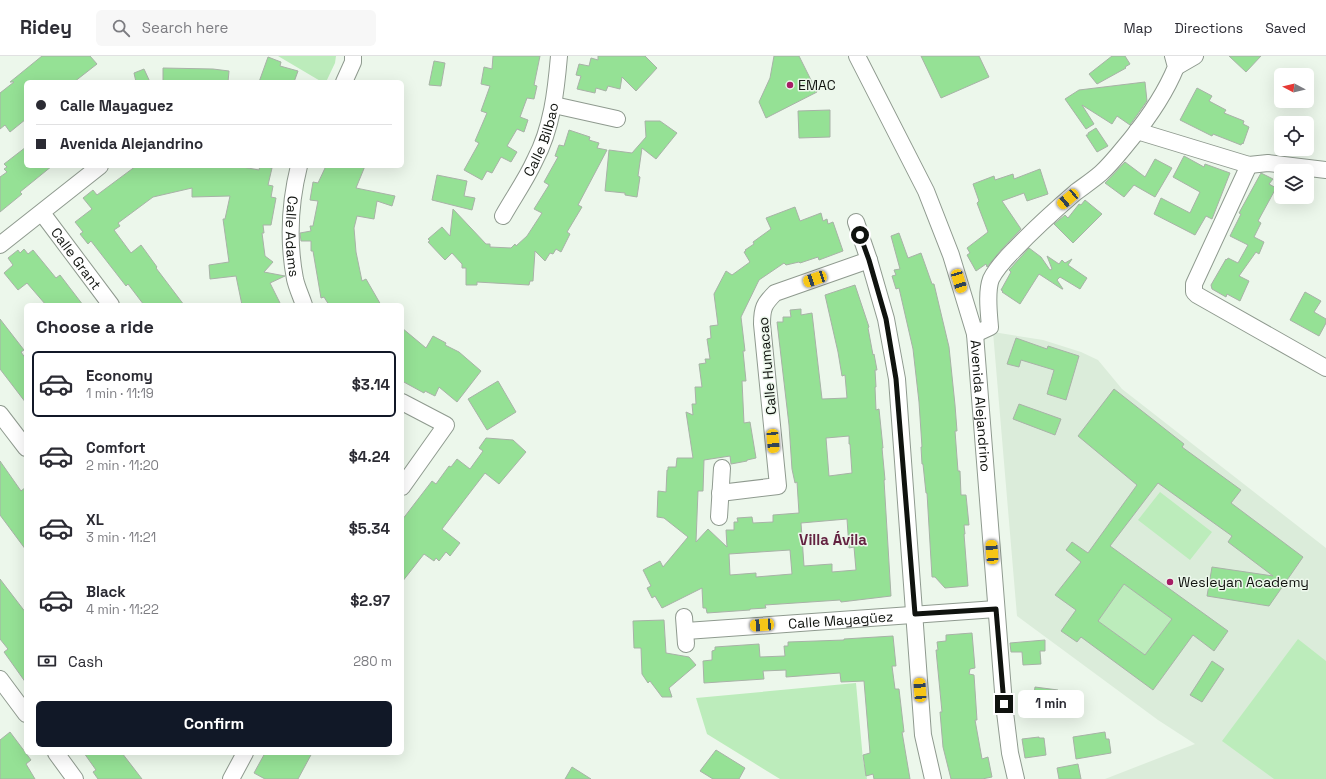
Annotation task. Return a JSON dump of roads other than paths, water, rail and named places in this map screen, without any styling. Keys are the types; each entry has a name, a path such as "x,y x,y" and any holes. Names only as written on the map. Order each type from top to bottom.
{"street":[{"path":"345,80 353,62 353,56"},
{"name":"Calle Bilbao","path":"503,216 536,160 547,130 554,105 559,56"},
{"name":"Avenida Alejandrino","path":"857,56 926,191 951,255 975,334 1004,704 1010,753 1016,779"},
{"path":"975,334 990,327 988,307 989,287 992,279 1009,255 1057,208 1101,173 1122,151 1161,98 1175,62 1195,56"},
{"path":"554,105 617,119"},
{"path":"1137,131 1248,165 1268,163 1326,170"},
{"path":"1248,165 1194,284 1194,292 1326,368"},
{"path":"0,244 42,213 98,168"},
{"name":"Calle Adams","path":"298,168 294,186 292,208 292,246 295,279 303,303"},
{"name":"Calle Grant","path":"42,213 110,303"},
{"path":"856,222 886,319 896,379 923,734 933,779"},
{"name":"Calle Humacao","path":"720,493 778,486 762,324 762,310 767,301 775,293 869,260"},
{"path":"404,403 446,425 404,484"},
{"path":"0,414 24,445"},
{"path":"719,517 722,468"},
{"name":"Calle Mayagüez","path":"685,630 996,609"},
{"path":"0,679 24,711"},
{"path":"57,755 75,779"},
{"path":"231,779 244,755"}],"place":[{"name":"EMAC","path":"790,85"},
{"name":"Wesleyan Academy","path":"1170,582"}],"district":[{"name":"Villa Ávila","path":"833,540"}]}
